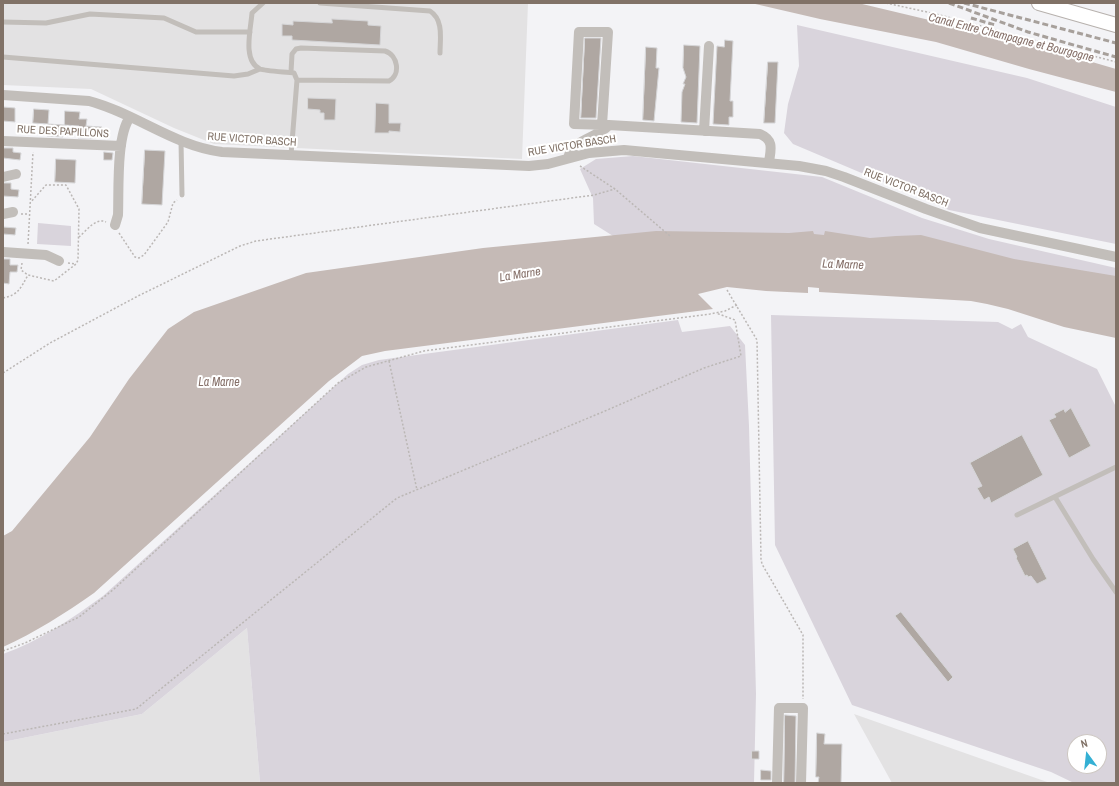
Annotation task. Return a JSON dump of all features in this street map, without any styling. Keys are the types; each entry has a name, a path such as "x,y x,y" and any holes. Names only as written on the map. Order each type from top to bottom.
{"street":[{"path":"1038,3 1116,25"},
{"path":"568,158 572,148 598,134 605,125 608,32 579,32 574,124 605,125 760,134 766,136 770,142 770,162"},
{"path":"704,131 709,46"},
{"name":"RUE VICTOR BASCH","path":"3,95 88,101 130,117 198,148 215,151 529,166 548,164 594,152 624,150 740,161 770,162 798,166 832,173 980,228 1116,258"},
{"path":"115,225 118,216 121,146 127,121 130,117"},
{"name":"RUE DES PAPILLONS","path":"3,141 121,146"},
{"path":"3,178 16,174"},
{"path":"3,252 46,255 59,261"},
{"path":"777,783 779,708 803,708 801,783"}],"lane":[{"path":"260,69 253,63 248,51 252,13 263,3"},
{"path":"320,3 430,11 436,14 440,24 440,53"},
{"path":"3,22 46,23 90,14 164,18 196,32 250,32"},
{"path":"291,72 292,54 296,49 301,48 385,51 394,56 396,61 395,76 389,82 297,80"},
{"path":"3,57 234,76 248,74 260,69 294,73 297,80 291,155"},
{"path":"181,141 182,195"},
{"path":"1017,515 1116,467"},
{"path":"1055,497 1092,559 1116,592"}],"path":[{"path":"886,3 944,16 1116,62"},
{"path":"30,203 46,185 66,185 80,209 78,260 76,264 54,281 28,274 21,270 25,254 30,203 33,142"},
{"path":"568,158 615,189 670,236"},
{"path":"3,373 57,339 138,296 240,246 256,242 594,195 615,189"},
{"path":"79,237 97,222 103,220 115,225 135,258 139,258 144,255 168,222 173,203 182,195"},
{"path":"3,298 15,294 20,290 28,274"},
{"path":"727,290 757,340 761,559 762,564 803,635 803,708"},
{"path":"3,651 26,643 79,617 114,588 338,383 366,367 424,351 725,311 737,305"},
{"path":"3,734 136,709 397,498 704,368 741,356 735,320 716,312"},
{"path":"389,361 417,490"}],"shaded area":[{"path":"3,3 528,3 522,159 214,144 174,128 91,89 3,85"},
{"path":"797,25 1027,78 1116,107 1116,244 949,210 793,144 784,133 788,104 799,66"},
{"path":"633,156 822,177 922,218 989,239 1116,268 1116,289 621,241 594,224 593,198 580,169 596,159"},
{"path":"38,223 71,226 71,246 37,244"},
{"path":"771,315 998,322 1012,329 1021,324 1028,337 1097,369 1116,407 1116,783 1074,783 1051,772 852,705 775,545"},
{"path":"678,320 682,332 730,326 745,345 749,426 756,694 754,783 260,783 247,628 142,714 3,742 3,654 30,643 67,621 103,596 348,374 362,365 379,360"},
{"path":"247,628 260,783 3,783 3,742 142,714"},
{"path":"854,714 1050,783 892,783"}],"water":[{"path":"751,3 858,3 1034,45 1116,69 1116,92 936,42 820,19"},
{"name":"La Marne","path":"656,231 789,233 813,231 814,234 824,235 825,231 870,238 921,235 1014,259 1116,276 1116,338 1064,327 1008,309 971,301 819,292 819,288 808,287 808,293 727,287 698,294 713,309 385,351 362,356 329,381 94,593 50,622 3,647 3,536 12,531 90,437 129,379 168,329 194,312 306,273 483,248"}],"building":[{"path":"332,19 368,21 368,25 381,26 380,45 292,40 292,36 282,36 282,24 293,25 293,21 332,23"},
{"path":"585,38 601,38 596,118 581,118"},
{"path":"725,40 733,41 730,101 733,101 733,117 729,117 729,125 713,124 717,46 724,47"},
{"path":"684,45 700,46 697,123 681,122 682,92 686,77 683,68"},
{"path":"646,47 657,48 656,68 659,68 654,121 643,120"},
{"path":"768,62 778,62 775,123 764,123"},
{"path":"308,98 336,99 335,120 324,120 324,113 320,113 320,110 308,109"},
{"path":"376,103 389,104 389,123 401,123 400,132 389,131 389,133 375,133"},
{"path":"3,107 15,108 15,122 3,121"},
{"path":"34,109 49,110 48,124 33,123"},
{"path":"65,111 80,112 79,119 87,119 86,126 102,127 101,134 93,133 93,138 78,138 79,126 64,125"},
{"path":"48,124 64,125 63,137 47,136"},
{"path":"3,148 13,148 13,152 21,153 20,160 3,158"},
{"path":"145,150 165,151 162,205 142,204"},
{"path":"104,152 113,153 112,160 104,160"},
{"path":"56,159 76,160 75,183 55,182"},
{"path":"3,183 11,183 11,189 19,190 18,197 3,196"},
{"path":"3,227 16,228 15,235 3,234"},
{"path":"3,259 10,259 10,265 18,265 17,272 10,272 9,284 3,283"},
{"path":"1071,408 1091,446 1069,458 1049,420 1056,417 1054,414 1064,409 1065,412"},
{"path":"1022,435 1043,475 991,503 989,497 984,500 977,488 982,486 970,463"},
{"path":"1028,541 1047,579 1037,584 1031,576 1025,576 1013,549"},
{"path":"901,612 953,677 948,682 895,616"},
{"path":"785,715 796,716 795,783 784,783"},
{"path":"817,733 825,734 824,744 842,744 841,783 818,783 819,777 816,777"},
{"path":"752,751 759,751 759,759 752,759"},
{"path":"761,770 771,771 771,780 761,780"}],"railway":[{"path":"949,3 1028,32 1116,57"},
{"path":"964,3 1116,43"},
{"path":"971,18 995,25"}],"water label":[{"name":"Canal Entre Champagne et Bourgogne","path":"1011,38"}]}
